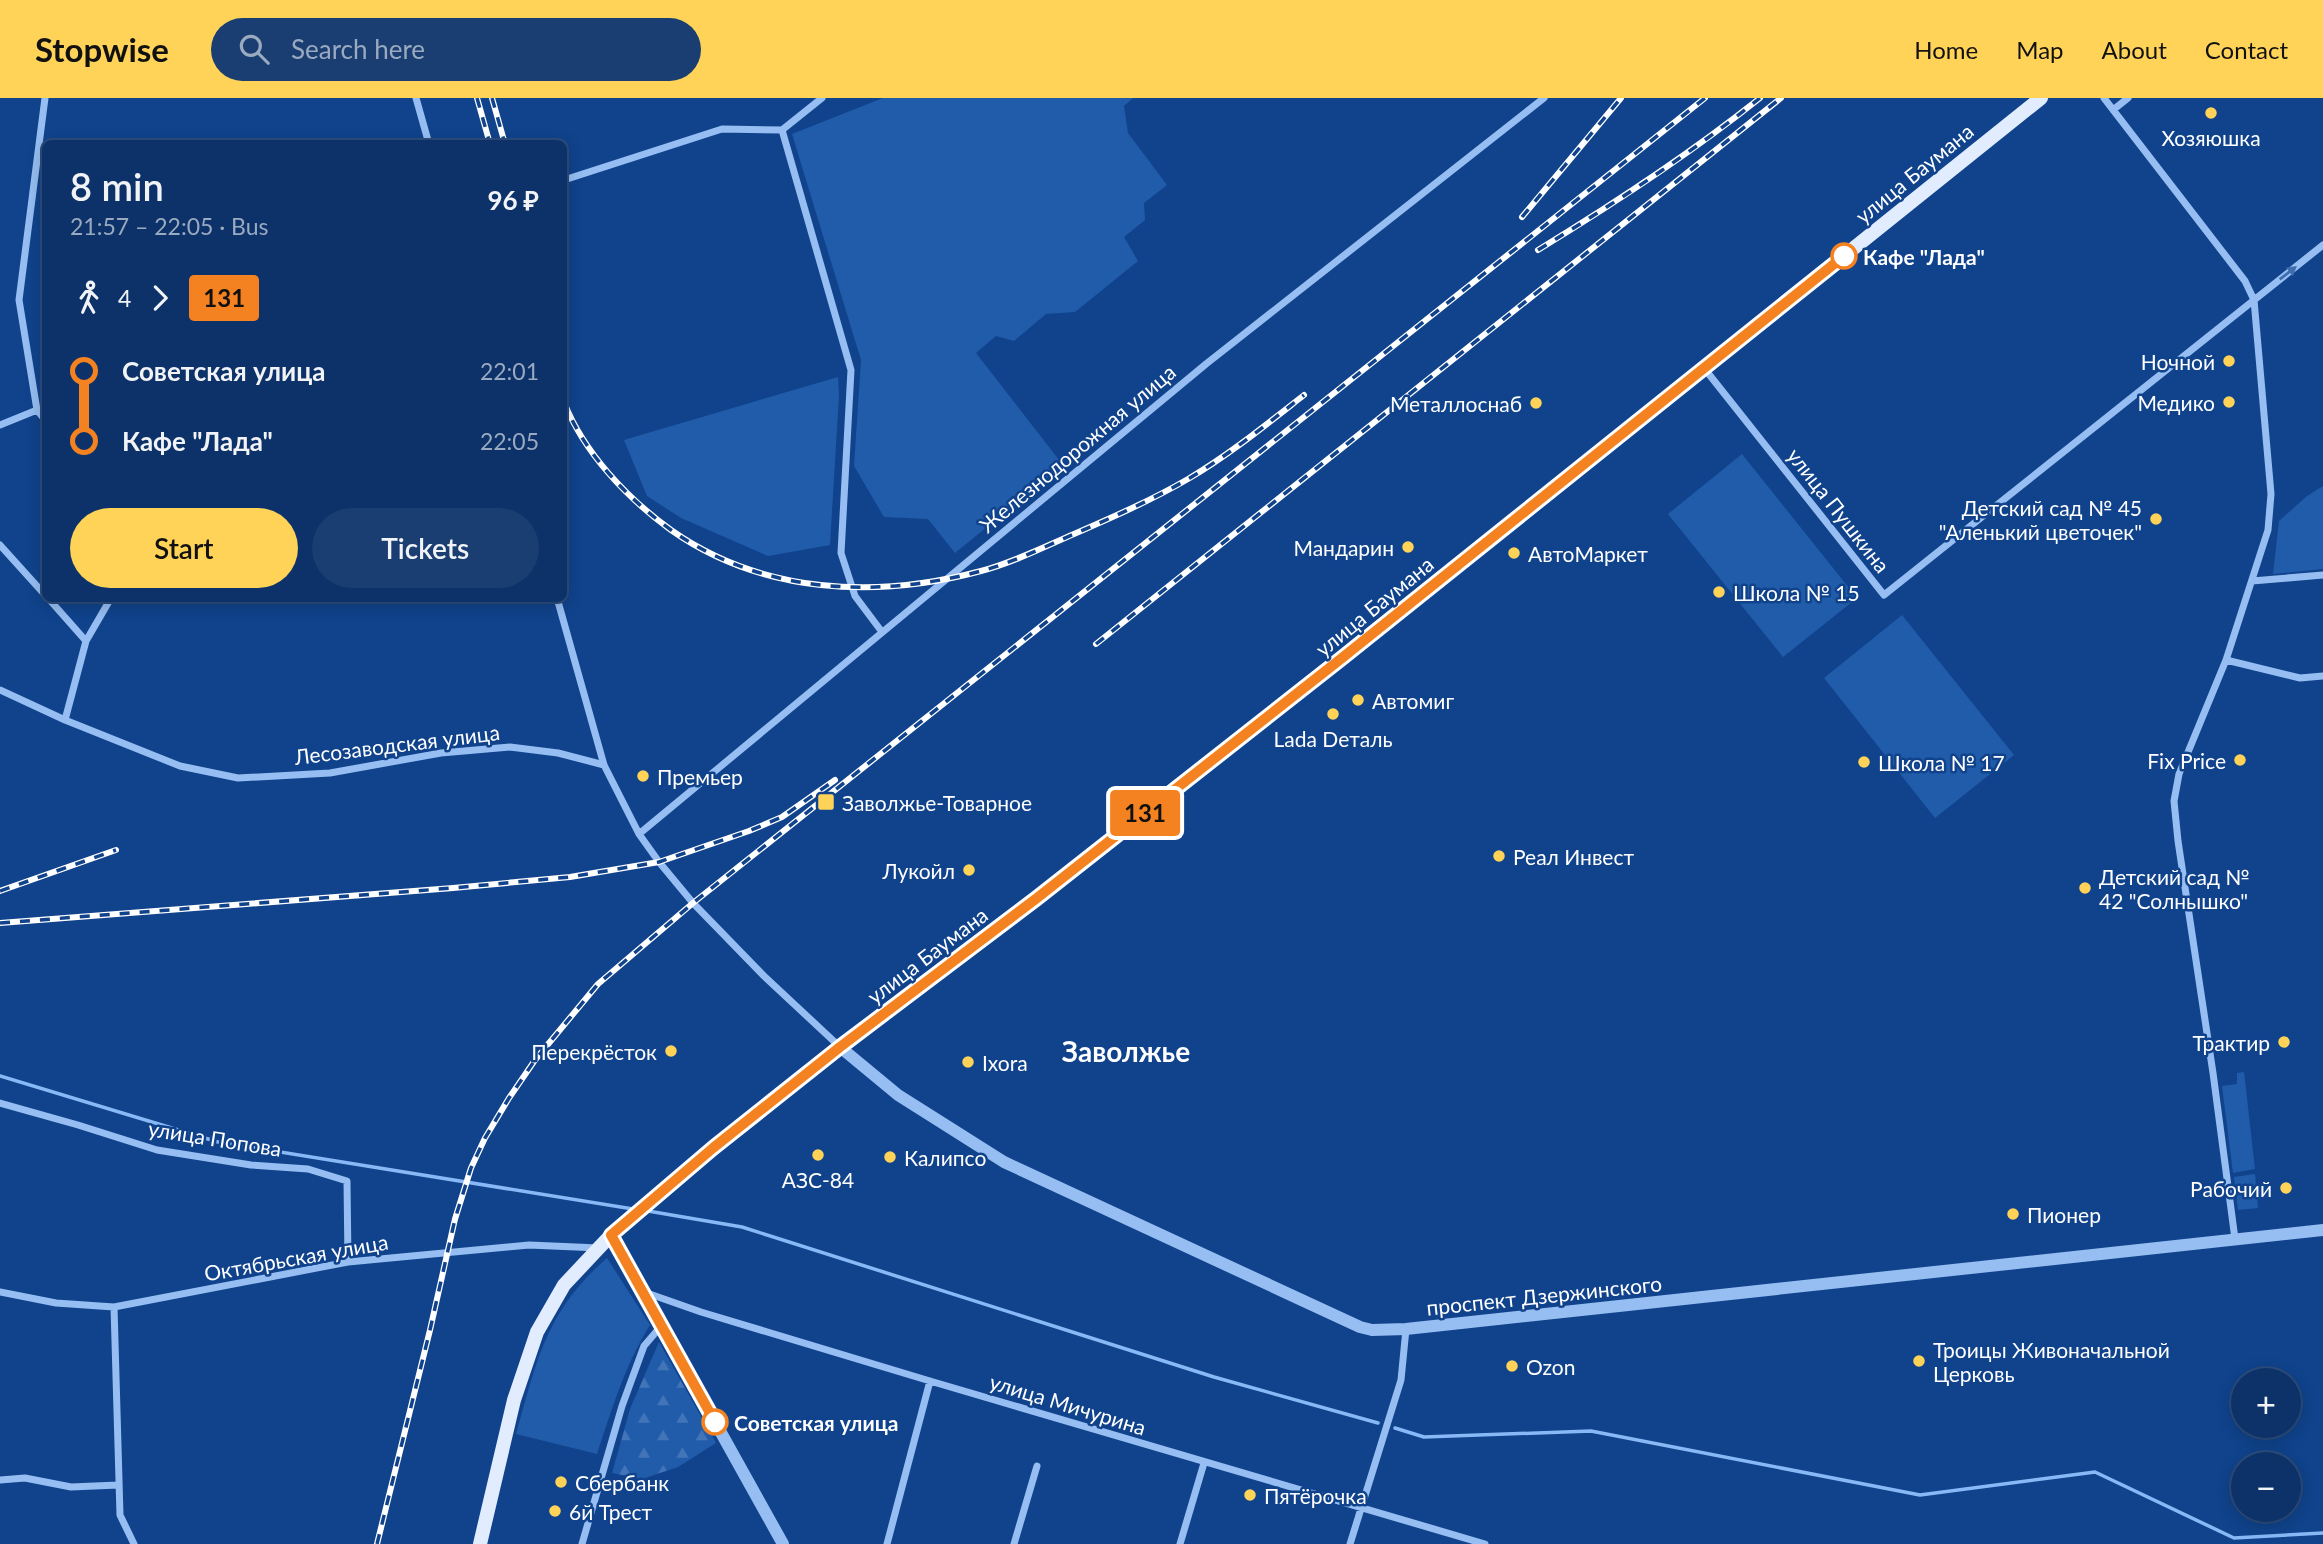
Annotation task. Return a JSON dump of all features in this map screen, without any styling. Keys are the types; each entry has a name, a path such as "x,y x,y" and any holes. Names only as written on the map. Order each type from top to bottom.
{"main road":[{"name":"улица Баумана","path":"480,1544 514,1400 537,1332 564,1285 611,1235 840,1047 1059,881 1373,634 2041,98"}],"street":[{"path":"42,416 37,410 19,300 45,98"},
{"path":"416,98 428,140"},
{"path":"567,179 722,129 782,130 822,98"},
{"name":"Железнодорожная улица","path":"639,834 1206,364 1544,98"},
{"path":"2104,98 2245,281 2253,300 2271,494 2268,530 2226,660 2179,774 2175,801 2178,841 2235,1240"},
{"path":"2113,110 2128,98"},
{"path":"782,130 852,370 841,553 855,596 882,632"},
{"name":"улица Пушкина","path":"1704,368 1884,595 2323,245"},
{"path":"0,425 37,410"},
{"path":"0,545 42,591"},
{"path":"2252,581 2323,575"},
{"path":"51,602 86,641"},
{"path":"65,720 86,641 109,602"},
{"path":"558,602 604,765 639,834 693,903 840,1047"},
{"path":"2226,660 2300,678 2323,676"},
{"name":"Лесозаводская улица","path":"0,690 65,720 180,766 238,778 330,773 440,753 510,747 558,753 604,765"},
{"name":"проспект Дзержинского","path":"840,1047 898,1095 1004,1162 1360,1327 1372,1330 1406,1329 2323,1230"},
{"name":"улица Попова","path":"0,1103 157,1150 251,1165 308,1170 347,1181 348,1262"},
{"path":"611,1235 783,1544"},
{"name":"Октябрьская улица","path":"0,1292 56,1303 114,1307 348,1262 529,1245 599,1248"},
{"name":"улица Мичурина","path":"644,1292 701,1312 930,1381 1485,1544"},
{"path":"114,1307 120,1515 134,1544"},
{"path":"582,1544 635,1370 644,1346 662,1325"},
{"path":"1350,1544 1401,1380 1406,1329"},
{"path":"887,1544 930,1381"},
{"path":"1180,1544 1204,1463"},
{"path":"1014,1544 1037,1466"},
{"path":"0,1480 25,1478 71,1487 118,1485"}],"green space":[{"path":"883,98 1133,98 1124,106 1128,133 1167,185 1144,203 1145,220 1124,237 1138,261 1075,312 1046,314 1014,341 996,336 976,353 1063,465 955,553 928,519 884,517 854,466 861,360 792,134"},
{"path":"838,377 830,545 768,556 681,518 647,496 624,440"},
{"path":"1742,454 1857,598 1783,657 1668,514"},
{"path":"2323,486 2323,569 2273,574 2279,521 2307,496"},
{"path":"1902,615 2014,755 1935,818 1824,678"},
{"path":"2244,1072 2255,1169 2233,1173 2222,1086 2237,1084 2237,1073"},
{"path":"2255,1174 2258,1208 2238,1210 2234,1177"},
{"path":"607,1258 650,1325 626,1372 597,1454 516,1434 546,1338 570,1297"},
{"path":"659,1342 716,1443 678,1467 642,1479 612,1473 630,1409"}],"waterway":[{"path":"0,1076 218,1142 633,1209"},
{"path":"648,1211 742,1227 1214,1377 1378,1423"},
{"path":"1395,1428 1424,1437 1591,1431 1920,1495 2095,1472 2234,1538 2323,1533"}],"railway":[{"path":"477,98 489,140"},
{"path":"492,98 504,140"},
{"path":"1522,217 1621,98"},
{"path":"377,1544 455,1219 471,1168 485,1138 535,1060 598,984 693,903 1705,98"},
{"path":"1538,250 1652,177 1760,98"},
{"path":"1096,644 1781,98"},
{"path":"567,408 583,439 608,473 639,504 671,530 706,551 743,567 781,578 821,585 861,587 941,580 993,568 1040,549 1132,508 1188,479 1233,450 1304,395"},
{"path":"0,923 453,888 570,877 659,862 782,817 835,780"},
{"path":"0,891 116,850"}],"bus line":[{"name":"131","path":"715,1422 611,1235 713,1148 840,1047 1037,898 1410,605 1844,256"}],"place":[{"name":"Хозяюшка","path":"2211,113"},
{"name":"Кафе \"Лада\"","path":"1844,256"},
{"name":"Ночной","path":"2229,361"},
{"name":"Медико","path":"2229,402"},
{"name":"Металлоснаб","path":"1536,403"},
{"name":"Детский сад № 45 \"Аленький цветочек\"","path":"2156,519"},
{"name":"Мандарин","path":"1408,547"},
{"name":"АвтоМаркет","path":"1514,553"},
{"name":"Школа № 15","path":"1719,592"},
{"name":"Автомиг","path":"1358,700"},
{"name":"Lada Dеталь","path":"1333,714"},
{"name":"Fix Price","path":"2240,760"},
{"name":"Школа № 17","path":"1864,762"},
{"name":"Премьер","path":"643,776"},
{"name":"Заволжье-Товарное","path":"826,802"},
{"name":"Реал Инвест","path":"1499,856"},
{"name":"Лукойл","path":"969,870"},
{"name":"Детский сад № 42 \"Солнышко\"","path":"2085,888"},
{"name":"Трактир","path":"2284,1042"},
{"name":"Перекрёсток","path":"671,1051"},
{"name":"Ixora","path":"968,1062"},
{"name":"АЗС-84","path":"818,1155"},
{"name":"Калипсо","path":"890,1157"},
{"name":"Рабочий","path":"2286,1188"},
{"name":"Пионер","path":"2013,1214"},
{"name":"Троицы Живоначальной Церковь","path":"1919,1361"},
{"name":"Ozon","path":"1512,1366"},
{"name":"Советская улица","path":"715,1422"},
{"name":"Сбербанк","path":"561,1482"},
{"name":"Пятёрочка","path":"1250,1495"},
{"name":"6й Трест","path":"555,1511"}],"district":[{"name":"Заволжье","path":"1126,1051"}]}
